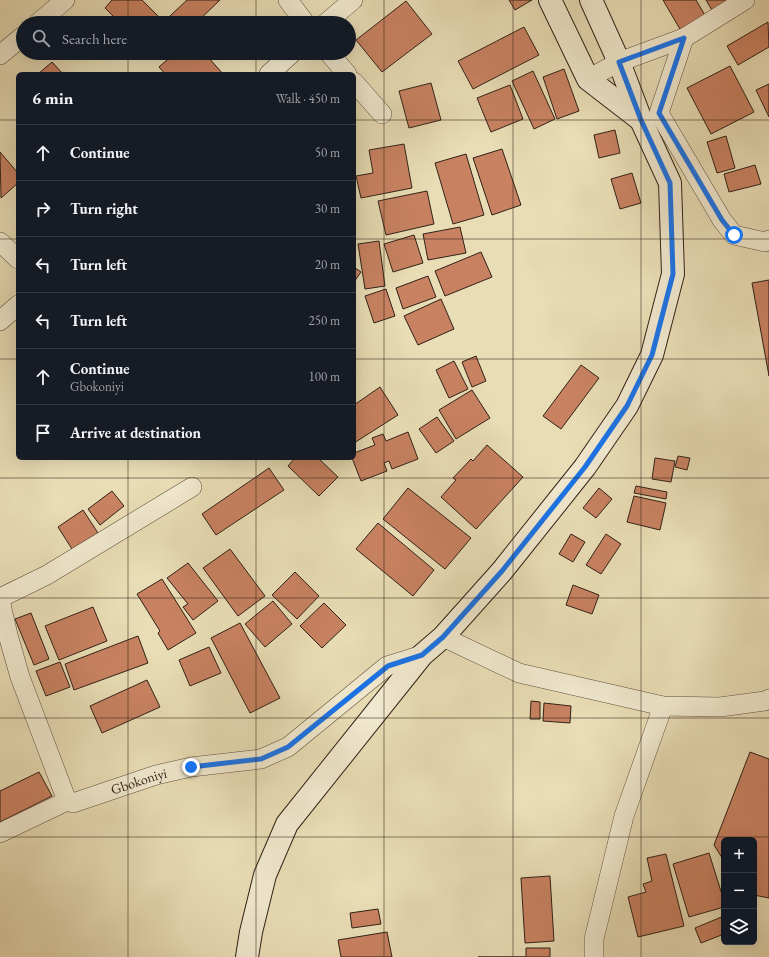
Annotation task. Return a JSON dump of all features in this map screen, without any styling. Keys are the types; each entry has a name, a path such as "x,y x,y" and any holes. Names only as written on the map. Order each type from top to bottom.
{"main road":[{"path":"550,0 588,79 641,120"},
{"path":"247,957 251,932 265,875 287,824 422,655 443,637 502,571 585,467 627,406 652,355 673,274 670,183 641,120 619,62 591,0"}],"street":[{"path":"46,16 65,0"},
{"path":"288,0 300,16"},
{"path":"334,16 353,0"},
{"path":"588,79 619,62 684,38 745,0"},
{"path":"684,38 659,113 722,220 734,235 765,242 769,240"},
{"path":"0,55 16,42"},
{"path":"271,72 284,60"},
{"path":"335,60 345,72"},
{"path":"356,84 382,114"},
{"path":"0,242 16,257"},
{"path":"0,320 16,307"},
{"path":"66,801 20,677 0,599 47,575 192,487"},
{"path":"443,637 519,673 663,706 720,707 765,701 769,698"},
{"name":"Gbokoniyi","path":"0,833 66,801 73,803 156,775 191,767 261,759 288,747 388,666 422,655"},
{"path":"594,957 594,939 624,816 663,706"}],"building":[{"path":"112,0 142,0 158,16 113,16 105,8"},
{"path":"187,0 220,0 203,16 170,16"},
{"path":"509,0 532,0 515,10"},
{"path":"663,0 696,0 709,22 684,36"},
{"path":"706,0 745,0 716,17"},
{"path":"406,1 432,34 382,72 356,40"},
{"path":"768,22 769,47 738,65 727,46"},
{"path":"524,27 539,55 473,89 458,61"},
{"path":"167,60 211,60 221,72 163,72 159,67"},
{"path":"52,62 61,72 40,72"},
{"path":"730,66 754,112 711,134 687,88"},
{"path":"564,69 579,111 557,119 543,77"},
{"path":"533,71 555,119 534,129 512,81"},
{"path":"431,83 441,120 409,128 399,91"},
{"path":"769,84 769,117 756,90"},
{"path":"510,85 523,119 491,132 477,98"},
{"path":"615,130 620,153 599,158 594,135"},
{"path":"726,136 735,168 717,173 707,142"},
{"path":"404,144 412,188 361,198 356,176 373,173 369,150"},
{"path":"502,149 521,205 492,215 473,158"},
{"path":"0,152 16,171 16,185 1,198"},
{"path":"466,154 484,215 453,224 435,163"},
{"path":"755,165 761,184 729,192 724,174"},
{"path":"632,173 641,203 620,209 611,179"},
{"path":"427,191 434,224 386,235 378,201"},
{"path":"460,227 466,253 428,260 423,234"},
{"path":"414,235 423,263 393,272 384,244"},
{"path":"379,241 385,286 365,289 358,244"},
{"path":"481,252 492,277 445,296 435,271"},
{"path":"356,268 361,272 356,279"},
{"path":"428,276 436,297 403,309 396,288"},
{"path":"769,280 769,376 752,283"},
{"path":"386,289 395,316 374,323 365,296"},
{"path":"441,299 454,329 418,345 404,316"},
{"path":"476,356 486,381 472,387 462,362"},
{"path":"454,361 468,389 449,398 436,370"},
{"path":"581,365 599,378 561,429 543,416"},
{"path":"380,387 398,415 356,442 356,404"},
{"path":"472,390 490,418 456,439 439,410"},
{"path":"437,417 454,441 436,453 419,429"},
{"path":"408,432 418,459 392,469 389,461 384,463 387,471 361,481 353,460 356,460 356,452 375,445 372,438 383,434 386,441"},
{"path":"487,445 523,477 476,529 441,497 456,480 453,478 471,459 473,461"},
{"path":"678,456 690,458 687,470 675,467"},
{"path":"655,458 675,461 671,482 652,479"},
{"path":"293,460 320,460 338,477 319,496 288,466"},
{"path":"269,468 284,490 216,535 202,514"},
{"path":"636,486 667,492 666,499 634,493"},
{"path":"408,488 471,538 445,569 383,519"},
{"path":"599,488 612,499 596,518 583,508"},
{"path":"112,491 124,506 100,525 88,509"},
{"path":"634,496 666,503 660,530 627,522"},
{"path":"83,510 98,533 72,549 58,527"},
{"path":"378,523 434,570 413,596 356,549"},
{"path":"571,534 585,542 573,562 559,554"},
{"path":"606,534 621,544 601,574 586,565"},
{"path":"230,549 265,596 238,616 203,568"},
{"path":"188,563 218,601 193,620 183,607 188,604 167,578"},
{"path":"295,572 319,596 297,619 272,595"},
{"path":"162,579 196,633 168,650 158,633 160,631 137,594"},
{"path":"573,585 599,595 592,614 566,605"},
{"path":"273,601 292,624 265,647 245,624"},
{"path":"324,603 346,625 322,648 300,626"},
{"path":"93,607 107,641 59,660 45,626"},
{"path":"31,613 49,659 34,665 15,619"},
{"path":"240,623 280,698 250,713 211,638"},
{"path":"138,636 148,663 74,690 65,664"},
{"path":"209,647 221,673 190,686 179,660"},
{"path":"60,662 70,687 46,696 36,671"},
{"path":"147,680 160,707 102,733 90,706"},
{"path":"531,701 540,702 540,719 530,719"},
{"path":"544,703 571,706 570,723 543,721"},
{"path":"750,752 769,759 769,898 757,896 757,837 721,837 721,856 714,845"},
{"path":"39,772 52,796 0,822 0,791"},
{"path":"709,853 721,891 721,908 689,917 673,864"},
{"path":"666,854 684,926 638,937 628,897 646,892 643,884 652,881 647,858"},
{"path":"550,876 554,941 525,943 521,878"},
{"path":"378,909 381,924 352,928 350,913"},
{"path":"721,917 721,935 701,943 695,928"},
{"path":"387,932 392,957 341,957 338,940"},
{"path":"526,948 550,948 550,957 526,957"}],"route":[{"path":"191,767 261,759 288,747 388,666 422,655 443,637 502,571 585,467 627,406 652,355 673,274 670,183 641,120 619,62 684,38 659,113 722,220 734,235"}]}
